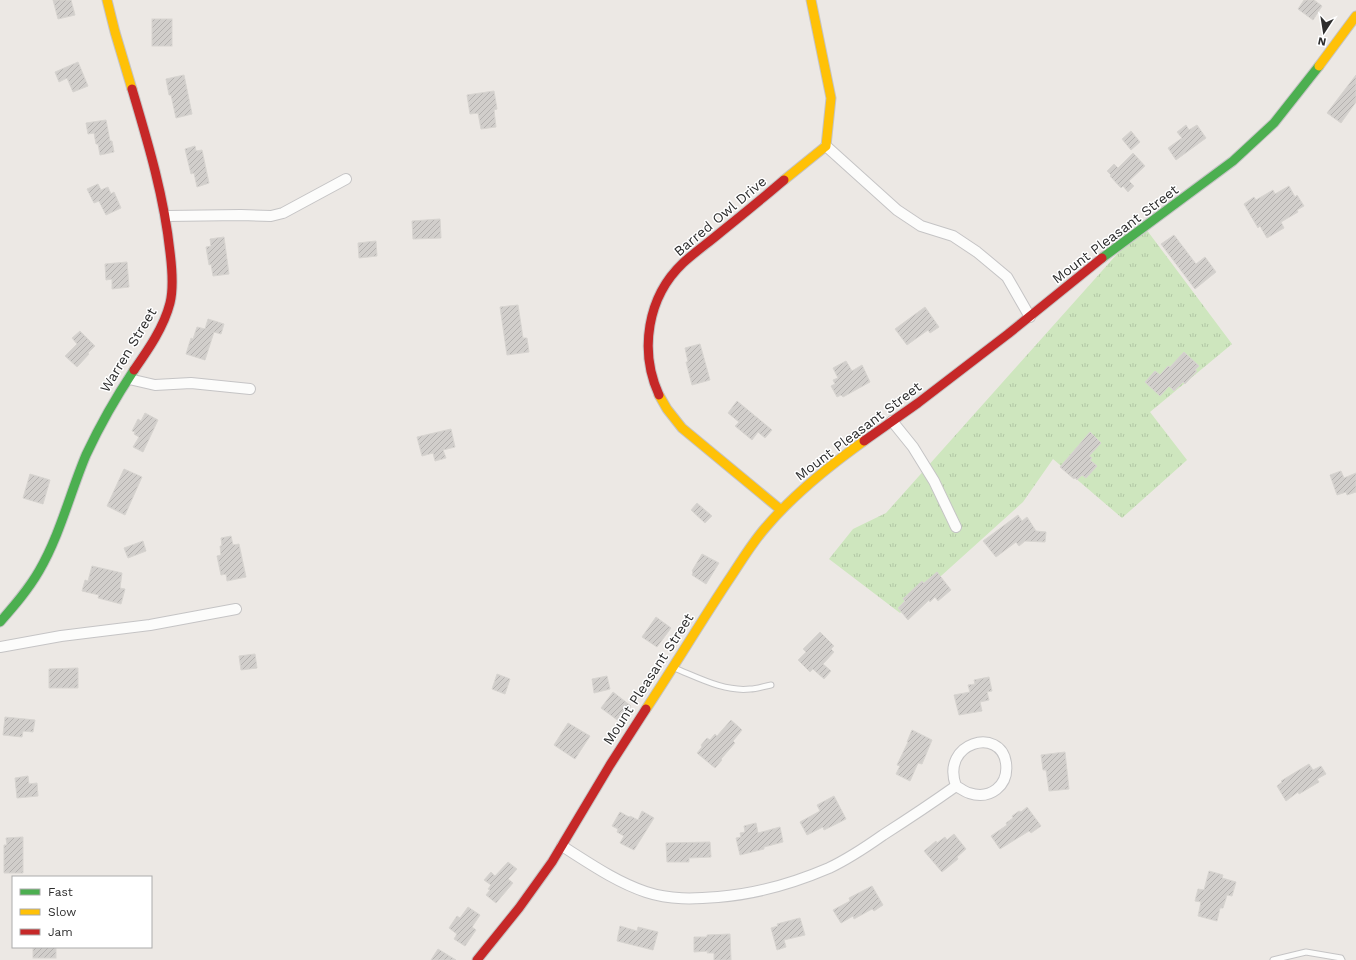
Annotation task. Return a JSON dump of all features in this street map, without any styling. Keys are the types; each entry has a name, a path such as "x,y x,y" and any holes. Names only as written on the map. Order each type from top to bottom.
{"street":[{"name":"Warren Street","path":"0,622 32,583 54,542 76,480 102,419 130,379 150,346 168,308 172,288 170,241 167,216 155,165 113,27 108,0"},
{"path":"811,0 831,98 826,146 897,210 921,226 954,236 977,252 1007,277 1030,317"},
{"name":"Mount Pleasant Street","path":"477,960 552,862 610,765 696,630 748,551 781,510 827,470 1008,334 1119,246 1233,161 1254,143 1274,123 1292,101 1356,16"},
{"name":"Barred Owl Drive","path":"781,510 679,425 665,405 655,386 649,365 647,342 651,316 663,288 682,264 826,146"},
{"path":"167,216 271,216 283,213 346,179"},
{"path":"130,379 155,385 191,383 250,389"},
{"path":"892,421 913,447 934,481 956,527"},
{"path":"0,647 61,636 150,625 236,609"},
{"path":"980,742 991,744 1001,751 1006,763 1006,775 1002,785 993,793 982,795 969,793 956,786 954,771 956,760 961,751 980,742"},
{"path":"562,846 621,882 647,893 671,898 700,899 734,896 770,888 830,867 862,849 956,786"}],"lane":[{"path":"673,668 732,689 749,690 771,685"},
{"path":"1273,960 1306,952 1340,958 1342,960"}],"green space":[{"path":"1143,225 1232,344 1150,412 1187,460 1122,518 1053,459 1023,502 900,613 829,559 853,529 886,513"}],"building":[{"path":"53,0 71,0 75,15 58,19"},
{"path":"1304,0 1314,0 1322,6 1313,20 1298,9"},
{"path":"152,19 172,19 172,46 152,46"},
{"path":"78,62 88,86 73,92 67,78 59,82 55,72"},
{"path":"184,75 192,114 176,118 166,79"},
{"path":"1356,75 1356,102 1341,123 1327,113"},
{"path":"494,91 497,109 494,110 496,127 481,129 478,113 470,114 467,95"},
{"path":"106,120 110,141 112,141 114,152 100,155 94,133 88,134 86,123"},
{"path":"1186,125 1189,130 1197,125 1206,138 1176,160 1168,148 1182,138 1177,132"},
{"path":"1131,131 1140,142 1131,150 1122,139"},
{"path":"195,146 196,151 202,150 209,183 197,187 194,173 191,174 185,149"},
{"path":"1133,153 1145,166 1129,181 1134,186 1128,192 1123,186 1121,188 1107,171 1114,164 1118,168"},
{"path":"98,184 101,190 108,187 111,194 114,192 121,208 106,215 99,201 94,203 87,189"},
{"path":"1289,186 1295,197 1297,195 1304,206 1297,210 1298,212 1281,222 1284,228 1267,238 1260,226 1258,228 1244,204 1254,197 1256,200 1273,190 1275,194"},
{"path":"440,219 441,238 413,239 412,221"},
{"path":"1174,235 1196,264 1205,257 1216,272 1195,289 1161,244"},
{"path":"224,237 229,274 213,276 211,264 209,265 206,247 211,246 210,239"},
{"path":"376,241 377,256 359,258 358,243"},
{"path":"127,262 129,287 112,289 112,279 106,280 105,264"},
{"path":"518,305 523,338 527,338 529,352 507,355 500,307"},
{"path":"925,307 939,327 930,333 928,330 907,345 895,329"},
{"path":"208,319 224,324 221,334 214,332 205,360 186,354 191,338 193,339 197,327 205,329"},
{"path":"80,331 95,346 77,367 65,356 77,344 72,338"},
{"path":"700,344 710,380 692,385 686,362 688,362 685,348"},
{"path":"1184,352 1199,366 1195,370 1197,371 1185,384 1183,382 1174,391 1169,386 1160,396 1145,382 1155,371 1160,375"},
{"path":"846,361 852,371 862,365 870,382 843,397 841,395 837,397 831,386 835,384 833,380 838,378 833,368"},
{"path":"737,401 772,430 765,438 758,432 752,440 735,426 739,422 728,413"},
{"path":"145,413 158,420 143,452 133,447 139,437 132,431 138,419 141,421"},
{"path":"451,429 455,447 443,450 446,458 435,461 433,453 422,456 417,437"},
{"path":"1090,432 1101,443 1089,456 1092,458 1090,460 1097,466 1086,478 1082,475 1077,480 1060,467"},
{"path":"124,469 142,477 125,515 107,506"},
{"path":"1341,471 1344,478 1356,473 1356,492 1347,495 1346,492 1337,495 1330,475"},
{"path":"30,474 50,480 43,504 23,498"},
{"path":"697,503 712,516 705,523 691,510"},
{"path":"1018,515 1022,521 1027,517 1036,531 1046,532 1045,542 1025,541 1019,546 1016,542 996,557 983,541"},
{"path":"231,536 233,545 239,544 246,577 227,581 226,574 221,575 217,556 221,555 221,538"},
{"path":"143,541 146,551 128,558 124,548"},
{"path":"702,554 719,563 706,584 692,575 692,571"},
{"path":"92,566 122,573 120,588 125,589 121,604 98,598 99,595 82,591 85,580 88,581"},
{"path":"937,572 951,590 938,601 935,597 930,602 929,600 908,620 898,608 905,601 903,599 922,581 924,583"},
{"path":"656,617 671,628 657,647 642,637"},
{"path":"820,632 834,646 831,649 834,652 823,664 831,671 824,679 813,669 810,672 798,660 806,652 803,649"},
{"path":"255,654 257,668 241,670 239,656"},
{"path":"78,668 78,688 49,688 49,669"},
{"path":"497,674 510,679 505,694 492,689"},
{"path":"607,676 610,689 594,693 592,679"},
{"path":"989,677 992,691 987,692 989,700 980,702 982,711 959,715 954,695 970,692 968,685 975,684 974,680"},
{"path":"613,692 631,706 620,722 601,708"},
{"path":"5,717 35,720 33,732 23,731 22,737 3,735"},
{"path":"731,720 742,730 733,741 735,743 715,768 697,753 707,738 710,740 715,734 717,736"},
{"path":"568,723 590,736 575,759 554,745"},
{"path":"912,730 932,740 922,764 918,763 910,781 896,774 900,766 897,765"},
{"path":"1065,752 1069,789 1049,791 1046,770 1043,770 1041,755"},
{"path":"1309,764 1313,770 1321,766 1326,774 1317,779 1319,782 1299,794 1298,792 1286,801 1277,786 1282,782 1281,781"},
{"path":"28,776 29,784 37,783 38,796 17,798 15,778"},
{"path":"834,796 846,819 824,830 823,827 807,835 800,822 820,811 817,805"},
{"path":"1027,807 1041,826 1031,833 1029,831 1000,849 991,836 1007,825 1006,823 1013,818 1012,816 1019,811 1021,812"},
{"path":"642,811 654,818 634,850 620,843 624,836 617,832 618,829 612,826 620,812 638,820"},
{"path":"756,823 758,833 780,827 783,842 764,847 764,849 740,855 736,838 741,837 740,833 745,832 744,826"},
{"path":"954,834 966,849 957,857 958,859 942,872 924,851 936,841 937,843 945,837 947,840"},
{"path":"23,837 23,873 4,873 4,845 7,845 6,838"},
{"path":"710,842 711,857 689,858 689,862 667,862 666,843"},
{"path":"508,862 517,869 508,879 513,883 496,903 486,895 490,890 488,889 491,885 484,880 491,872 495,876"},
{"path":"1209,871 1223,875 1222,878 1236,882 1232,896 1227,895 1223,908 1220,908 1217,921 1198,916 1201,902 1195,901 1198,889 1204,890"},
{"path":"872,886 883,905 874,911 872,909 854,919 853,916 841,923 833,910 850,901 849,898"},
{"path":"468,907 480,915 472,927 476,930 465,946 454,939 457,934 449,928 457,916 460,918"},
{"path":"800,918 805,935 784,940 786,947 777,950 771,928 778,926 777,924"},
{"path":"620,926 637,931 638,927 658,932 653,950 617,941"},
{"path":"730,934 731,960 714,960 714,953 707,953 708,951 694,952 694,937"},
{"path":"33,948 56,948 56,958 33,958"},
{"path":"438,949 456,960 431,960"}],"traffic: fast":[{"path":"1102,258 1233,161 1274,123 1319,66"},
{"path":"0,622 16,604 39,571 53,543 86,455 108,411 134,370"}],"traffic: slow":[{"path":"107,0 132,89"},
{"path":"784,180 826,146 831,98 811,0"},
{"path":"1319,66 1356,16"},
{"path":"659,395 667,409 682,428 781,510"},
{"path":"646,709 750,547 788,503 825,470 864,441"}],"traffic: jam":[{"path":"132,89 160,190 171,258 172,278 170,303 164,321 134,370"},
{"path":"659,395 649,361 648,343 654,308 661,292 683,263 784,180"},
{"path":"864,441 918,403 1008,334 1102,258"},
{"path":"477,960 519,908 552,862 610,765 646,709"}]}
